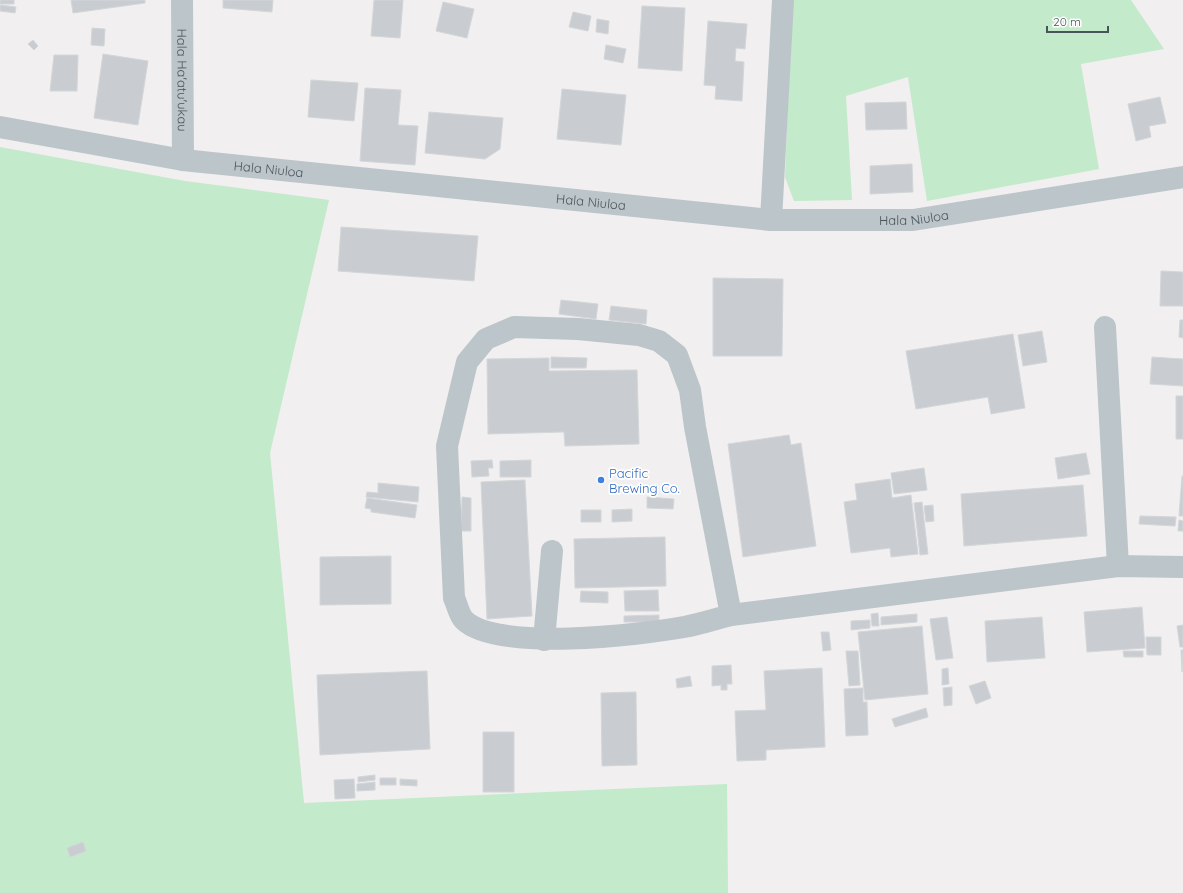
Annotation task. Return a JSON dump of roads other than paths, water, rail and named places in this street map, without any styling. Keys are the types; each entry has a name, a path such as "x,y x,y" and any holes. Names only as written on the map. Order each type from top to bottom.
{"street":[{"name":"Hala Ha'atu'ukau","path":"182,0 183,160"},
{"path":"771,220 783,0"},
{"name":"Hala Niuloa","path":"0,127 183,160 771,220 913,220 1183,176"},
{"path":"1105,327 1118,566"},
{"path":"731,615 695,427 690,390 677,355 659,341 639,335 578,328 514,328 486,339 467,362 447,446 454,598 464,620 484,632 544,640 630,634 685,627 731,615 1118,566 1183,566"},
{"path":"544,640 552,550"}],"place":[{"name":"Pacific Brewing Co.","path":"601,480"}]}
